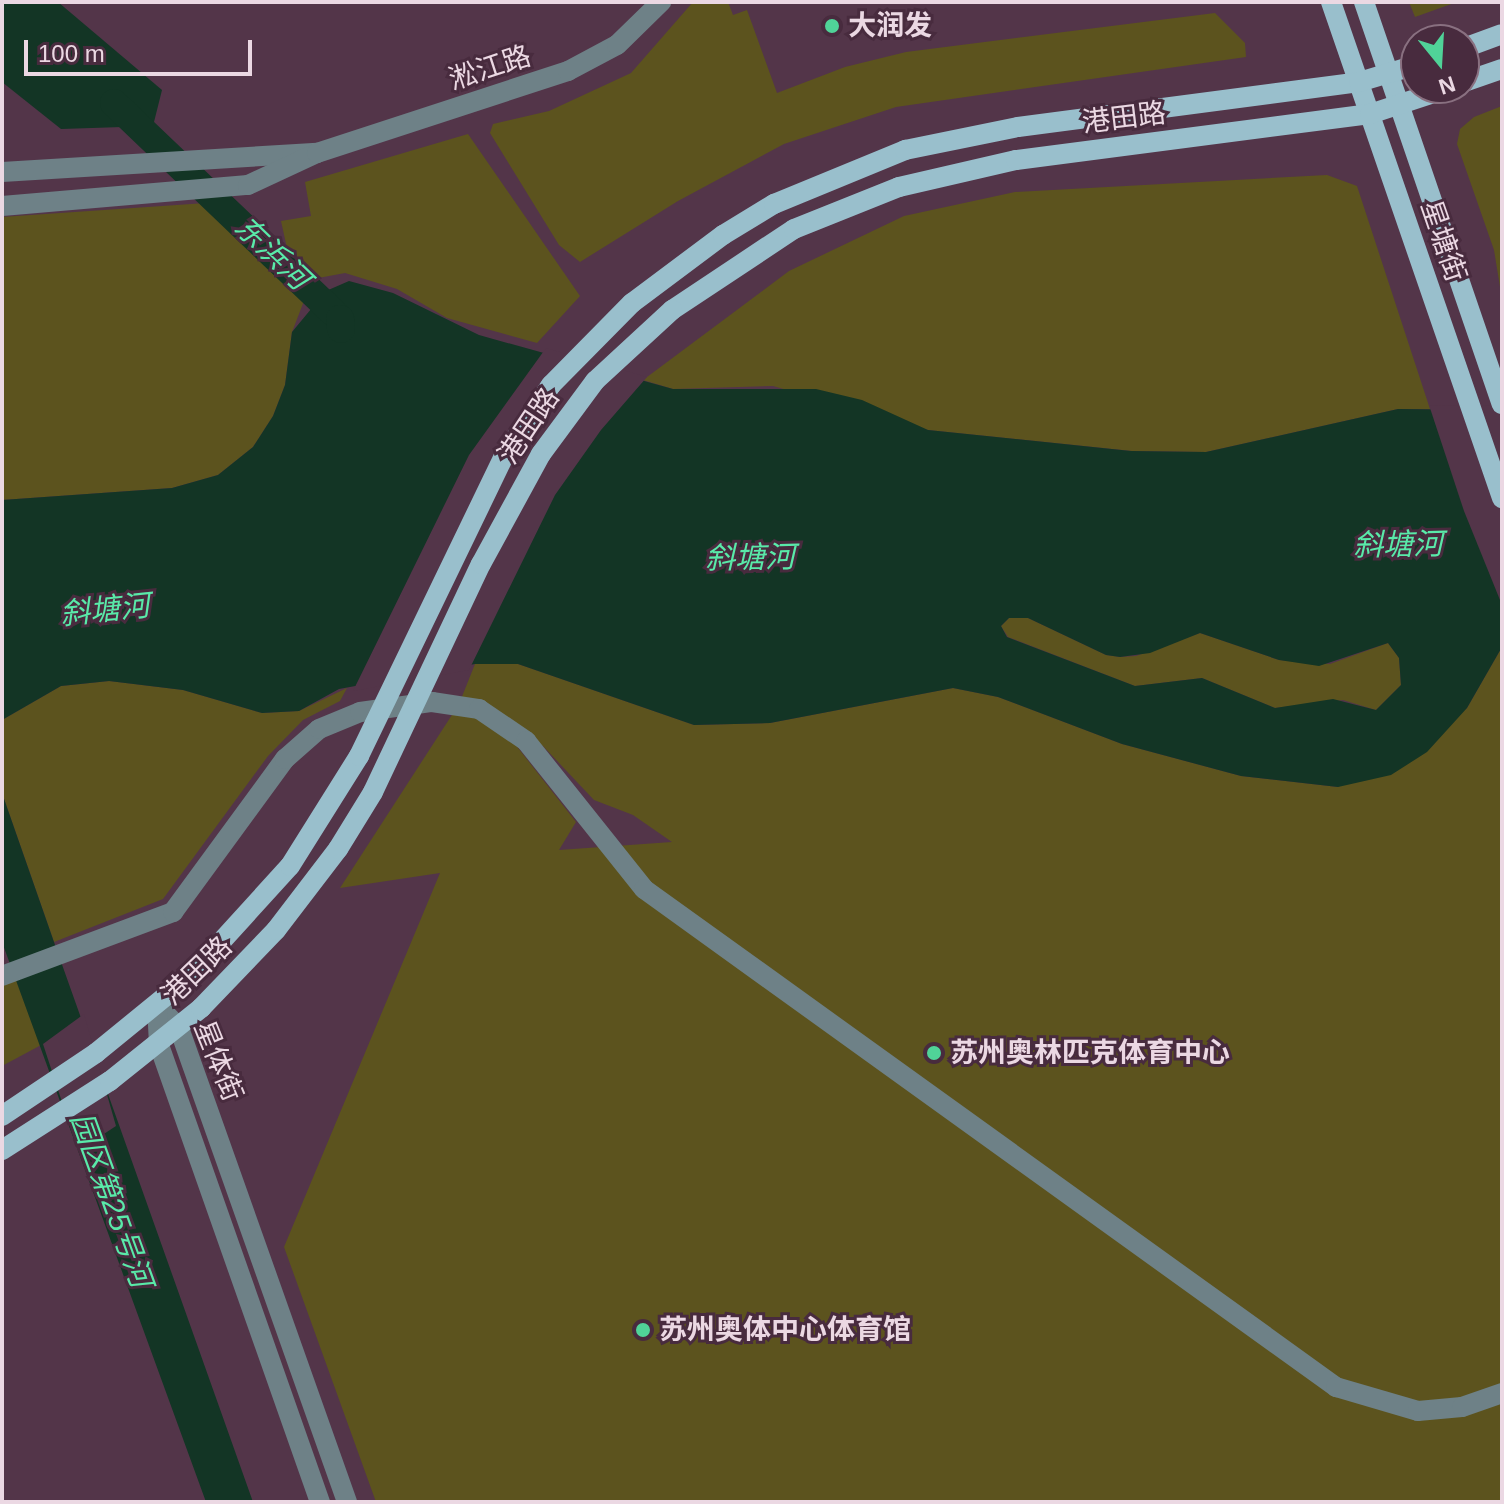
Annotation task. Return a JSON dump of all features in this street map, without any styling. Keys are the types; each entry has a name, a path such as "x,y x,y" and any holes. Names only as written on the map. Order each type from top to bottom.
{"main road":[{"name":"星塘街","path":"1331,2 1502,498"},
{"name":"星塘街","path":"1364,2 1502,404"},
{"path":"1480,42 1502,34"},
{"path":"1480,77 1502,69"},
{"path":"1359,82 1400,70"},
{"name":"港田路","path":"2,1116 96,1053 157,1005 223,945 290,866 359,756 504,456 551,385 632,303 723,235 774,204 905,150 1018,127 1359,82"},
{"path":"1370,114 1405,104"},
{"name":"港田路","path":"2,1150 66,1111 159,1045 276,930 338,849 373,792 481,564 541,454 595,381 672,310 794,229 899,187 1016,160 1370,114"}],"street":[{"name":"淞江路","path":"2,206 185,193 230,188 268,179 317,153 568,71 617,45 661,2"},
{"name":"淞江路","path":"2,172 317,153"},
{"path":"137,196 142,162"},
{"path":"8,974 173,912 285,759 319,729 360,712 432,702 479,709 526,741 644,889 1336,1387 1418,1411 1462,1407 1502,1393"},
{"name":"星体街","path":"157,1005 179,1028 347,1502"},
{"name":"星体街","path":"157,1005 159,1045 320,1502"}],"shaded area":[{"path":"693,2 728,2 733,15 747,10 777,93 845,67 906,52 1215,13 1245,43 1246,57 896,107 784,144 678,201 580,262 559,245 490,133 493,124 549,111 631,73"},
{"path":"1409,2 1457,2 1415,17"},
{"path":"1502,106 1502,299 1494,250 1457,144 1460,129 1474,117"},
{"path":"468,134 580,296 537,343 447,318 397,289 345,273 313,279 290,262 281,221 311,216 305,182"},
{"path":"1327,175 1357,186 1430,409 1398,409 1206,452 1132,451 928,430 773,386 673,389 643,380 789,271 904,216 1015,192"},
{"path":"206,203 304,301 292,332 285,385 273,416 253,447 218,475 172,488 2,500 2,217"},
{"path":"1009,618 1028,618 1106,655 1120,657 1136,656 1200,633 1279,660 1330,664 1388,643 1399,658 1401,685 1376,710 1343,700 1275,708 1202,678 1135,686 1008,637 1001,626"},
{"name":"苏州奥林匹克体育中心","path":"1502,647 1502,1502 376,1502 284,1247 440,873 340,888 459,704 475,664 518,664 694,725 770,723 953,688 998,697 1122,744 1241,776 1338,787 1467,708","holes":["504,730 543,746 594,800 633,815 672,842 559,850 576,822"]},
{"path":"109,681 183,690 262,713 299,711 347,688 340,701 303,720 268,756 163,899 54,942 2,793 2,720 61,686"},
{"path":"19,978 43,1044 2,1066 2,984"}],"water":[{"path":"2,2 58,2 162,90 153,126 61,129 2,82"},
{"name":"斜塘河","path":"349,281 393,293 479,335 673,389 816,389 862,400 928,430 1131,451 1206,452 1398,409 1502,410 1502,647 1467,708 1427,752 1391,775 1338,787 1241,776 1122,744 998,697 953,688 770,723 694,725 518,664 475,664 339,689 299,711 262,713 183,690 109,681 61,686 2,720 2,500 172,488 218,475 253,447 273,416 285,385 292,332 326,291","holes":["1009,618 1028,618 1106,655 1120,657 1150,653 1200,633 1279,660 1319,666 1388,643 1399,658 1401,685 1376,710 1333,699 1275,708 1202,678 1135,686 1007,637 1001,626"]},
{"name":"园区第25号河","path":"2,793 253,1502 206,1502 2,942"}],"pier":[{"path":"546,348 647,377 601,430 555,495 469,670 353,691 469,455"},
{"path":"1429,405 1502,406 1502,605 1464,511"},
{"path":"84,1014 116,1126 78,1151 43,1044"}],"waterway":[{"name":"东浜河","path":"114,103 340,319 341,329"}],"place":[{"name":"大润发","path":"832,26"},
{"name":"苏州奥林匹克体育中心","path":"934,1053"},
{"name":"苏州奥体中心体育馆","path":"643,1330"}]}
